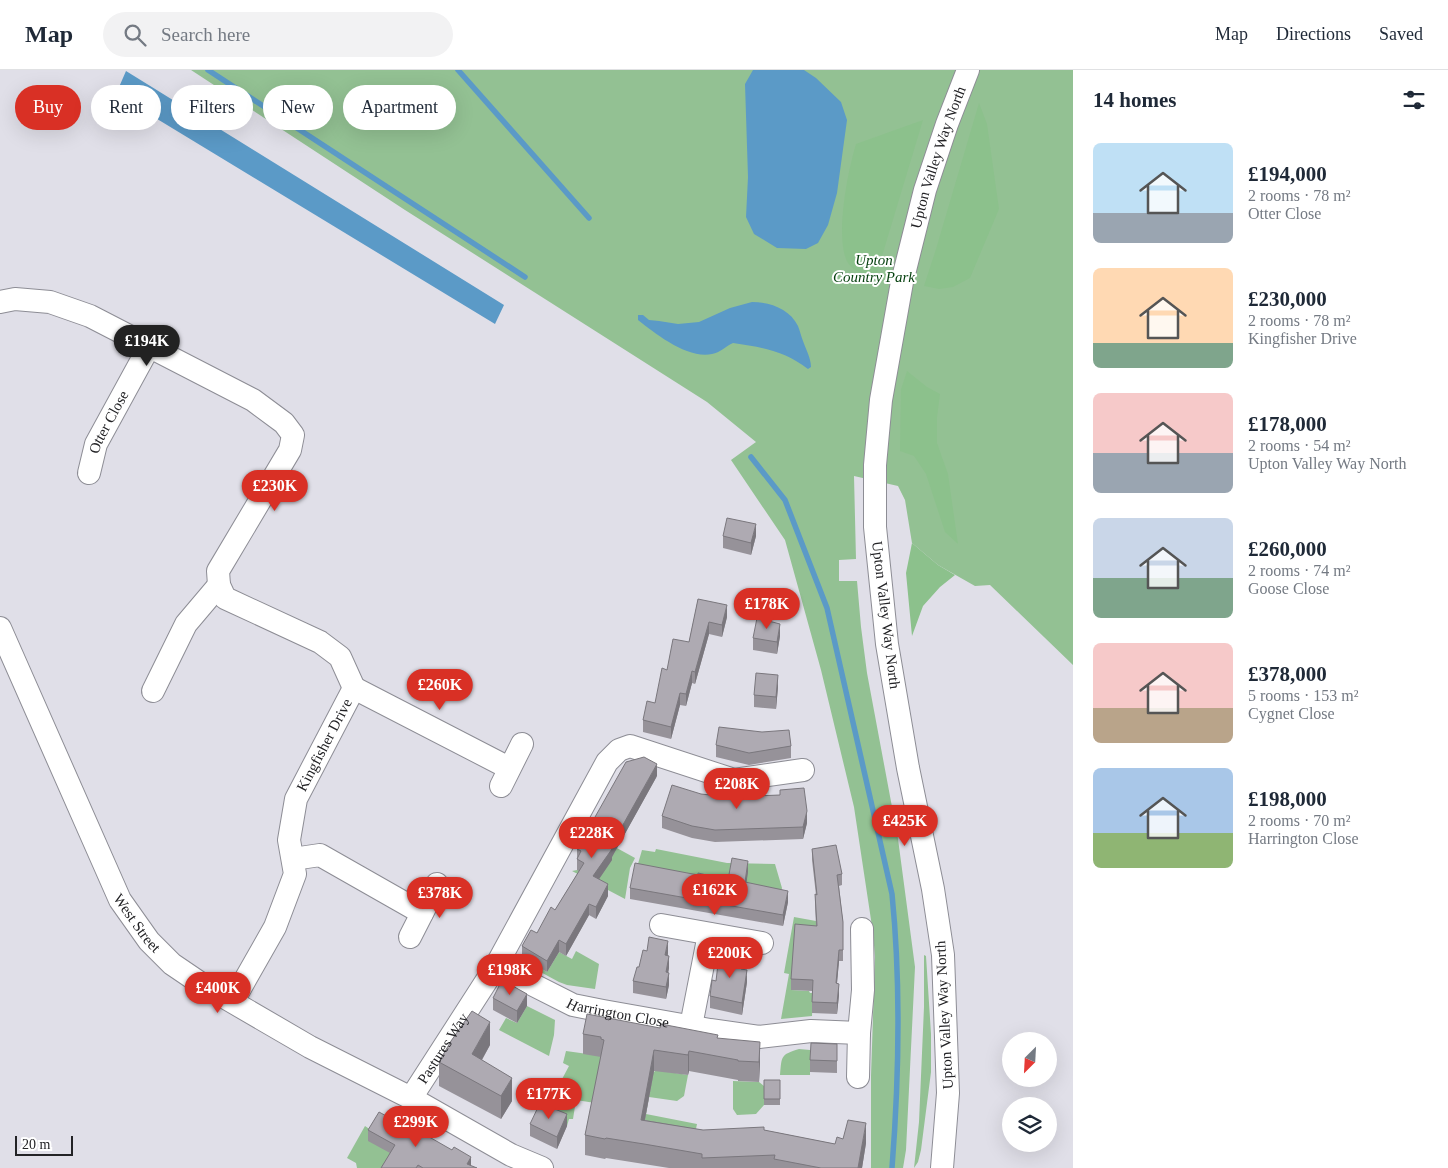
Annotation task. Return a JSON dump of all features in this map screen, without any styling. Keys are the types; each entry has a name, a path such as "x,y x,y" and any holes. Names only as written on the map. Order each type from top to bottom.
{"street":[{"name":"Upton Valley Way North","path":"942,1168 948,1093 943,955 933,889 908,768 887,644 875,527 876,456 881,400 902,282 925,190 947,124 968,70"},
{"path":"0,302 16,298 50,302 90,316 253,400 284,423 293,435 290,450 218,571 219,585 186,624 153,691"},
{"name":"Otter Close","path":"89,473 96,444 149,347"},
{"name":"Kingfisher Drive","path":"219,585 225,598 320,642 340,656 354,688 296,799 289,840 295,874 274,927 233,1001"},
{"name":"West Street","path":"0,628 120,900 149,942 172,964 200,983 310,1047 411,1098 511,1155 542,1168"},
{"path":"354,688 505,777 522,744"},
{"name":"Pastures Way","path":"411,1098 496,966 607,762 619,750 630,746 734,780 803,770"},
{"path":"293,859 320,855 422,913"},
{"path":"410,937 437,884"},
{"path":"660,925 762,943"},
{"path":"858,1076 858,1034 863,990 862,929"},
{"name":"Harrington Close","path":"691,1026 709,934"},
{"name":"Harrington Close","path":"496,966 573,1005 759,1037 811,1031 858,1034"}],"green space":[{"name":"Upton Country Park","path":"191,70 1073,70 1073,665 990,585 975,586 938,565 912,543 905,500 898,486 854,476 856,559 839,560 839,581 857,581 867,673 898,839 915,967 906,1150 903,1168 871,1168 871,1076 875,957 854,807 821,670 785,540 731,460 756,442 707,402 283,130 333,130 333,85 263,85 263,117 253,111 253,85 214,85"},
{"path":"979,103 987,124 999,209 970,278 953,287 939,289 924,286 936,249"},
{"path":"923,120 876,276 864,274 848,263 842,238 846,187 856,144"},
{"path":"907,371 927,387 940,394 937,417 937,443 948,474 958,544 945,532 926,474 914,456 900,451 901,389"},
{"path":"912,543 938,565 955,575 940,587 923,606 912,636 906,573"},
{"path":"606,842 635,858 630,868 625,899 572,871 577,870"},
{"path":"656,849 727,863 775,864 782,888 779,900 729,888 635,874 642,850 655,852"},
{"path":"794,917 816,921 817,935 791,990 813,993 812,1016 781,1019 789,974 784,973"},
{"path":"576,951 599,964 595,989 567,985 522,962 522,958 547,972 559,952 572,959"},
{"path":"924,955 926,956 931,1034 931,1072 921,1150 918,1162 914,1168 919,1122 924,1007"},
{"path":"527,1006 555,1020 549,1056 499,1030 506,1018 517,1023"},
{"path":"799,1049 810,1050 810,1075 780,1075 783,1057"},
{"path":"566,1051 602,1056 650,1091 653,1073 656,1070 688,1075 684,1096 677,1101 649,1097 646,1114 697,1124 692,1148 595,1103 576,1100 573,1119 569,1119 567,1126 553,1121 540,1110 549,1094 553,1096 569,1066 563,1063"},
{"path":"733,1081 759,1082 764,1086 764,1105 756,1114 737,1115 733,1109"},
{"path":"365,1126 374,1132 395,1156 388,1168 357,1168 356,1163 347,1158"}],"water":[{"path":"753,70 804,70 816,78 841,102 847,120 837,193 828,225 818,243 806,249 777,248 754,234 746,217 748,177 745,84"},
{"path":"126,71 149,85 120,85"},
{"path":"161,93 171,99 171,127 161,121"},
{"path":"175,130 221,130 504,305 495,324"},
{"path":"752,302 772,305 790,315 798,326 811,367 808,369 782,354 733,343 715,353 702,355 692,353 672,344 638,320 638,315 643,315 649,320 678,324 699,322 730,308"}],"building":[{"path":"727,518 756,524 751,543 723,536"},
{"path":"698,599 727,605 722,625 709,622 695,672 692,671 686,694 680,693 671,727 643,720 647,701 655,703 662,668 667,670 673,639 689,642"},
{"path":"757,618 780,624 777,642 753,638"},
{"path":"756,673 778,675 776,697 754,695"},
{"path":"719,727 762,732 789,730 791,746 749,753 716,745"},
{"path":"644,757 657,764 610,848 612,849 593,876 608,884 596,907 589,904 566,944 559,940 547,961 522,946 531,930 537,933 551,907 555,910 584,863 577,859 581,851 577,849 626,762"},
{"path":"672,785 701,794 729,797 780,795 780,790 804,788 807,811 803,827 715,830 692,826 662,816"},
{"path":"836,845 842,874 837,875 843,922 843,950 839,950 836,983 839,984 837,1003 812,1002 813,980 791,979 795,924 817,926 815,894 817,895 812,849"},
{"path":"732,858 748,861 745,882 788,891 783,915 630,888 635,863 728,880"},
{"path":"649,937 668,941 665,955 669,956 666,972 669,973 666,987 633,981 643,950 647,951"},
{"path":"725,951 744,955 741,969 747,970 742,1003 710,996 712,980 716,981 718,964 723,965"},
{"path":"502,980 527,994 517,1011 493,998"},
{"path":"472,1011 490,1022 472,1054 512,1078 501,1096 439,1062"},
{"path":"587,1014 660,1028 661,1024 718,1035 717,1038 760,1042 759,1062 738,1061 689,1051 688,1055 654,1050 641,1120 703,1130 764,1127 764,1130 835,1144 837,1137 843,1139 848,1120 866,1123 858,1168 821,1168 774,1159 775,1155 702,1158 702,1154 585,1135 604,1040 601,1037 583,1034"},
{"path":"811,1043 837,1044 837,1061 810,1060"},
{"path":"764,1080 780,1080 780,1099 764,1099"},
{"path":"540,1103 567,1114 557,1137 530,1124"},
{"path":"379,1112 452,1150 454,1147 471,1157 467,1164 477,1168 423,1168 418,1165 416,1168 381,1168 395,1145 368,1130"}],"waterway":[{"path":"208,70 525,277"},
{"path":"458,70 589,218"},
{"path":"751,457 785,500 827,608 892,894 898,997 896,1100 892,1168"}]}
